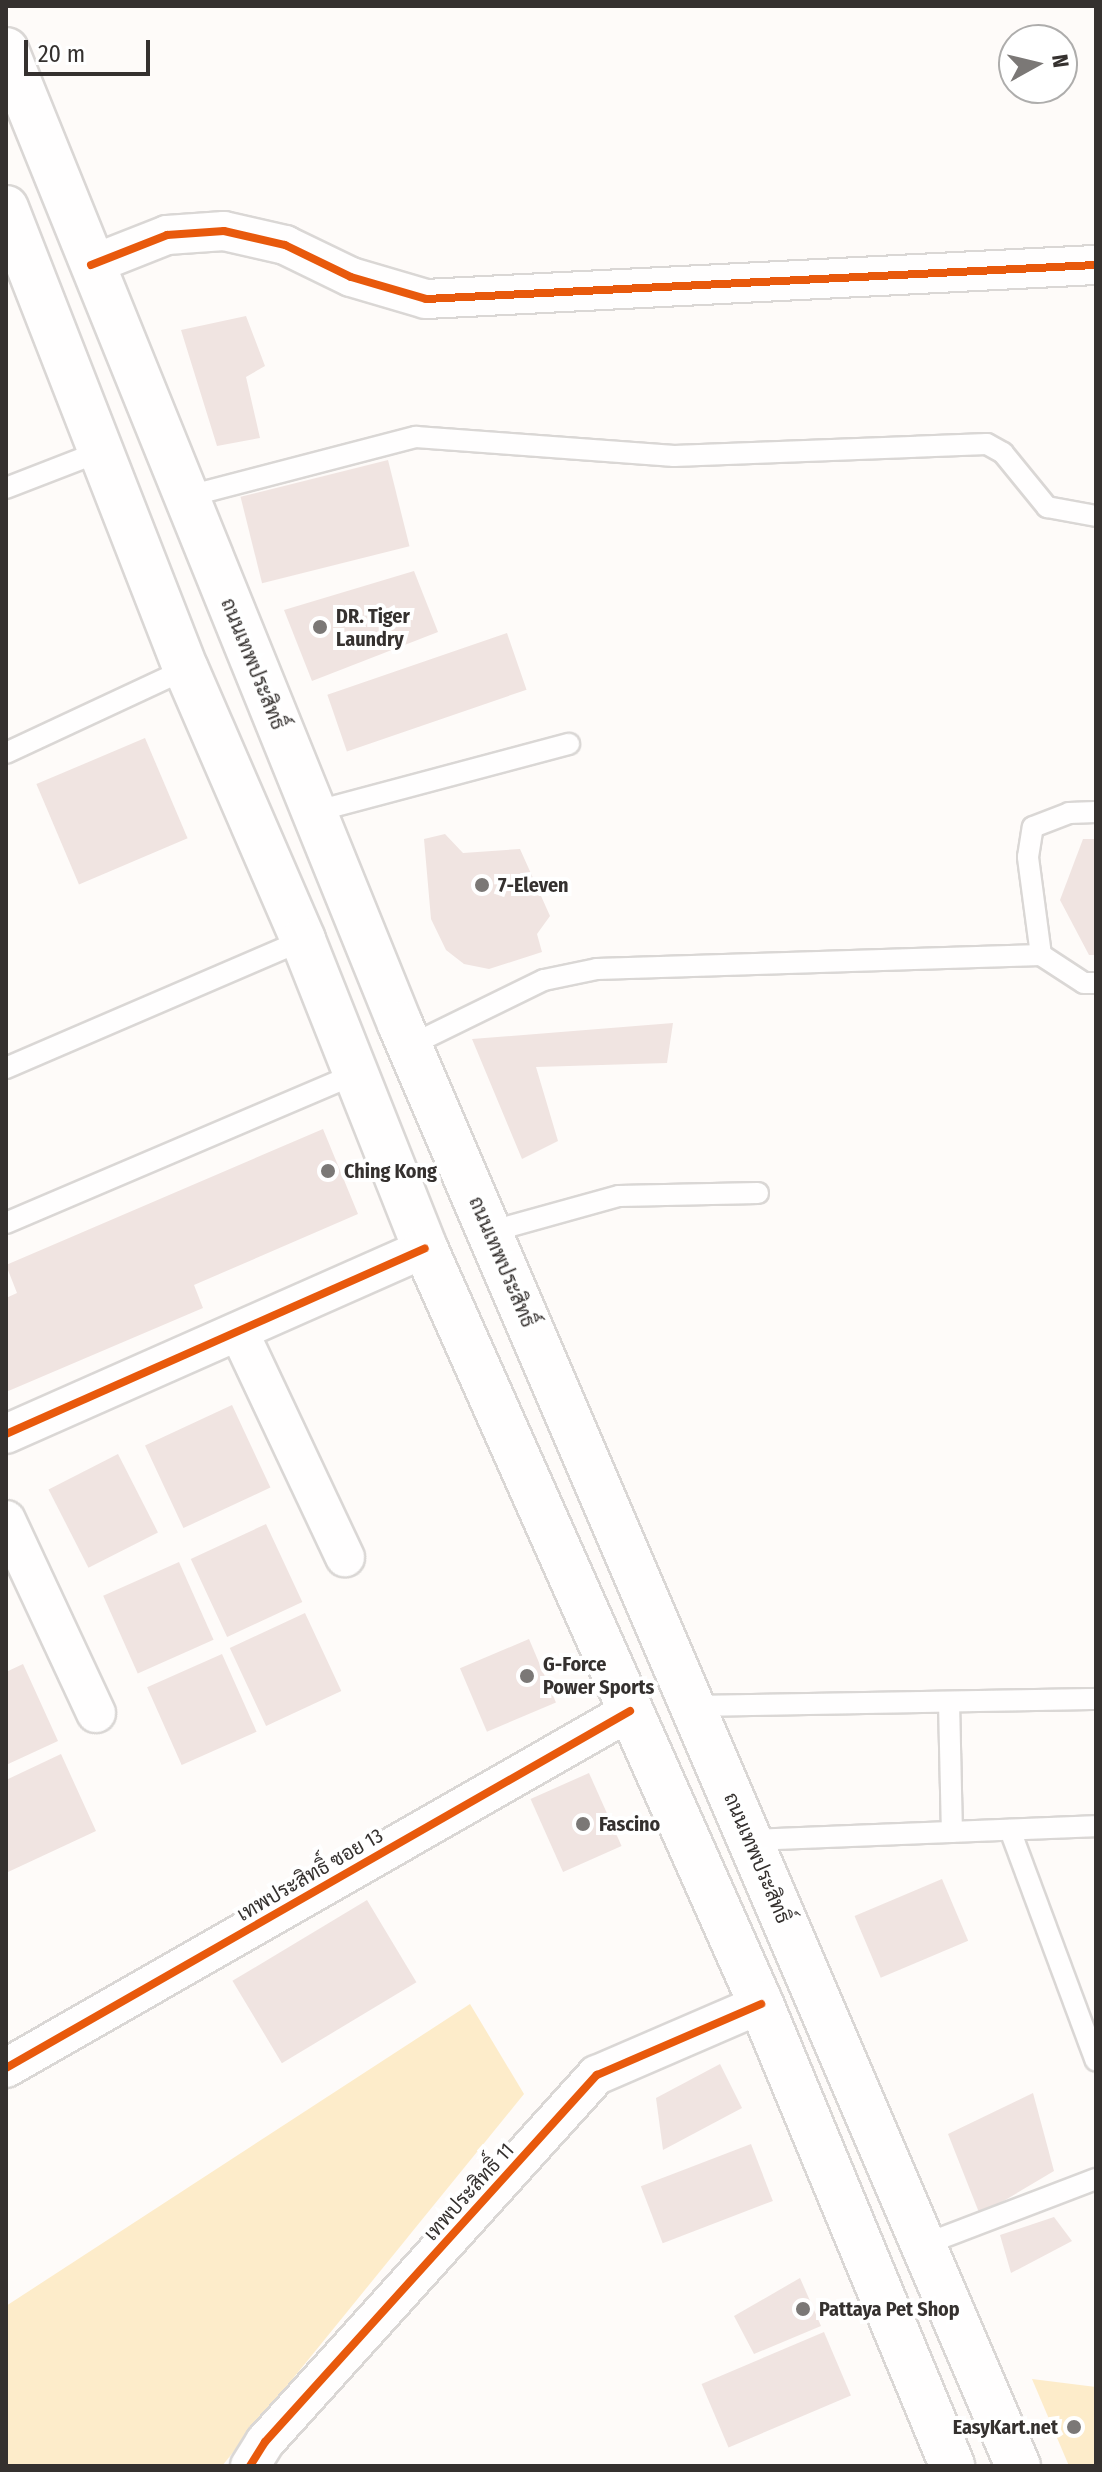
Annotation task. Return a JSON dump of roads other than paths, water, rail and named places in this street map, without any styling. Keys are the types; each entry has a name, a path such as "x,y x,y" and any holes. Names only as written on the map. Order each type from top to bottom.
{"main road":[{"name":"ถนนเทพประสิทธิ์","path":"6,50 409,1046 1018,2466"},
{"path":"6,208 186,669 358,1073 425,1248 761,2004 952,2466"}],"street":[{"path":"91,265 167,235 224,231 285,245 351,277 426,299 1096,265"},
{"path":"6,1434 425,1248"},
{"path":"239,1332 345,1557"},
{"path":"6,1520 96,1713"},
{"name":"เทพประสิทธิ์ ซอย 13","path":"6,2068 630,1711"},
{"name":"เทพประสิทธิ์ 11","path":"250,2466 265,2442 597,2075 761,2004"}],"lane":[{"path":"185,497 416,437 528,449 674,456 987,444 1003,453 1047,507 1096,516"},
{"path":"6,488 99,452"},
{"path":"6,753 186,669"},
{"path":"313,812 569,744"},
{"path":"1041,955 1028,857 1033,827 1069,813 1096,812"},
{"path":"6,1068 303,940"},
{"path":"409,1046 544,980 597,969 1041,955 1084,983 1096,983"},
{"path":"6,1223 358,1073"},
{"path":"489,1232 619,1196 758,1193"},
{"path":"691,1706 1096,1699"},
{"path":"949,1702 952,1832"},
{"path":"749,1840 1096,1826"},
{"path":"1010,1830 1096,2061"},
{"path":"923,2245 1096,2179"}],"place":[{"name":"DR. Tiger Laundry","path":"320,627"},
{"name":"7-Eleven","path":"482,885"},
{"name":"Ching Kong","path":"328,1171"},
{"name":"G-Force Power Sports","path":"527,1676"},
{"name":"Fascino","path":"583,1824"},
{"name":"Pattaya Pet Shop","path":"803,2309"},
{"name":"EasyKart.net","path":"1074,2427"}]}
